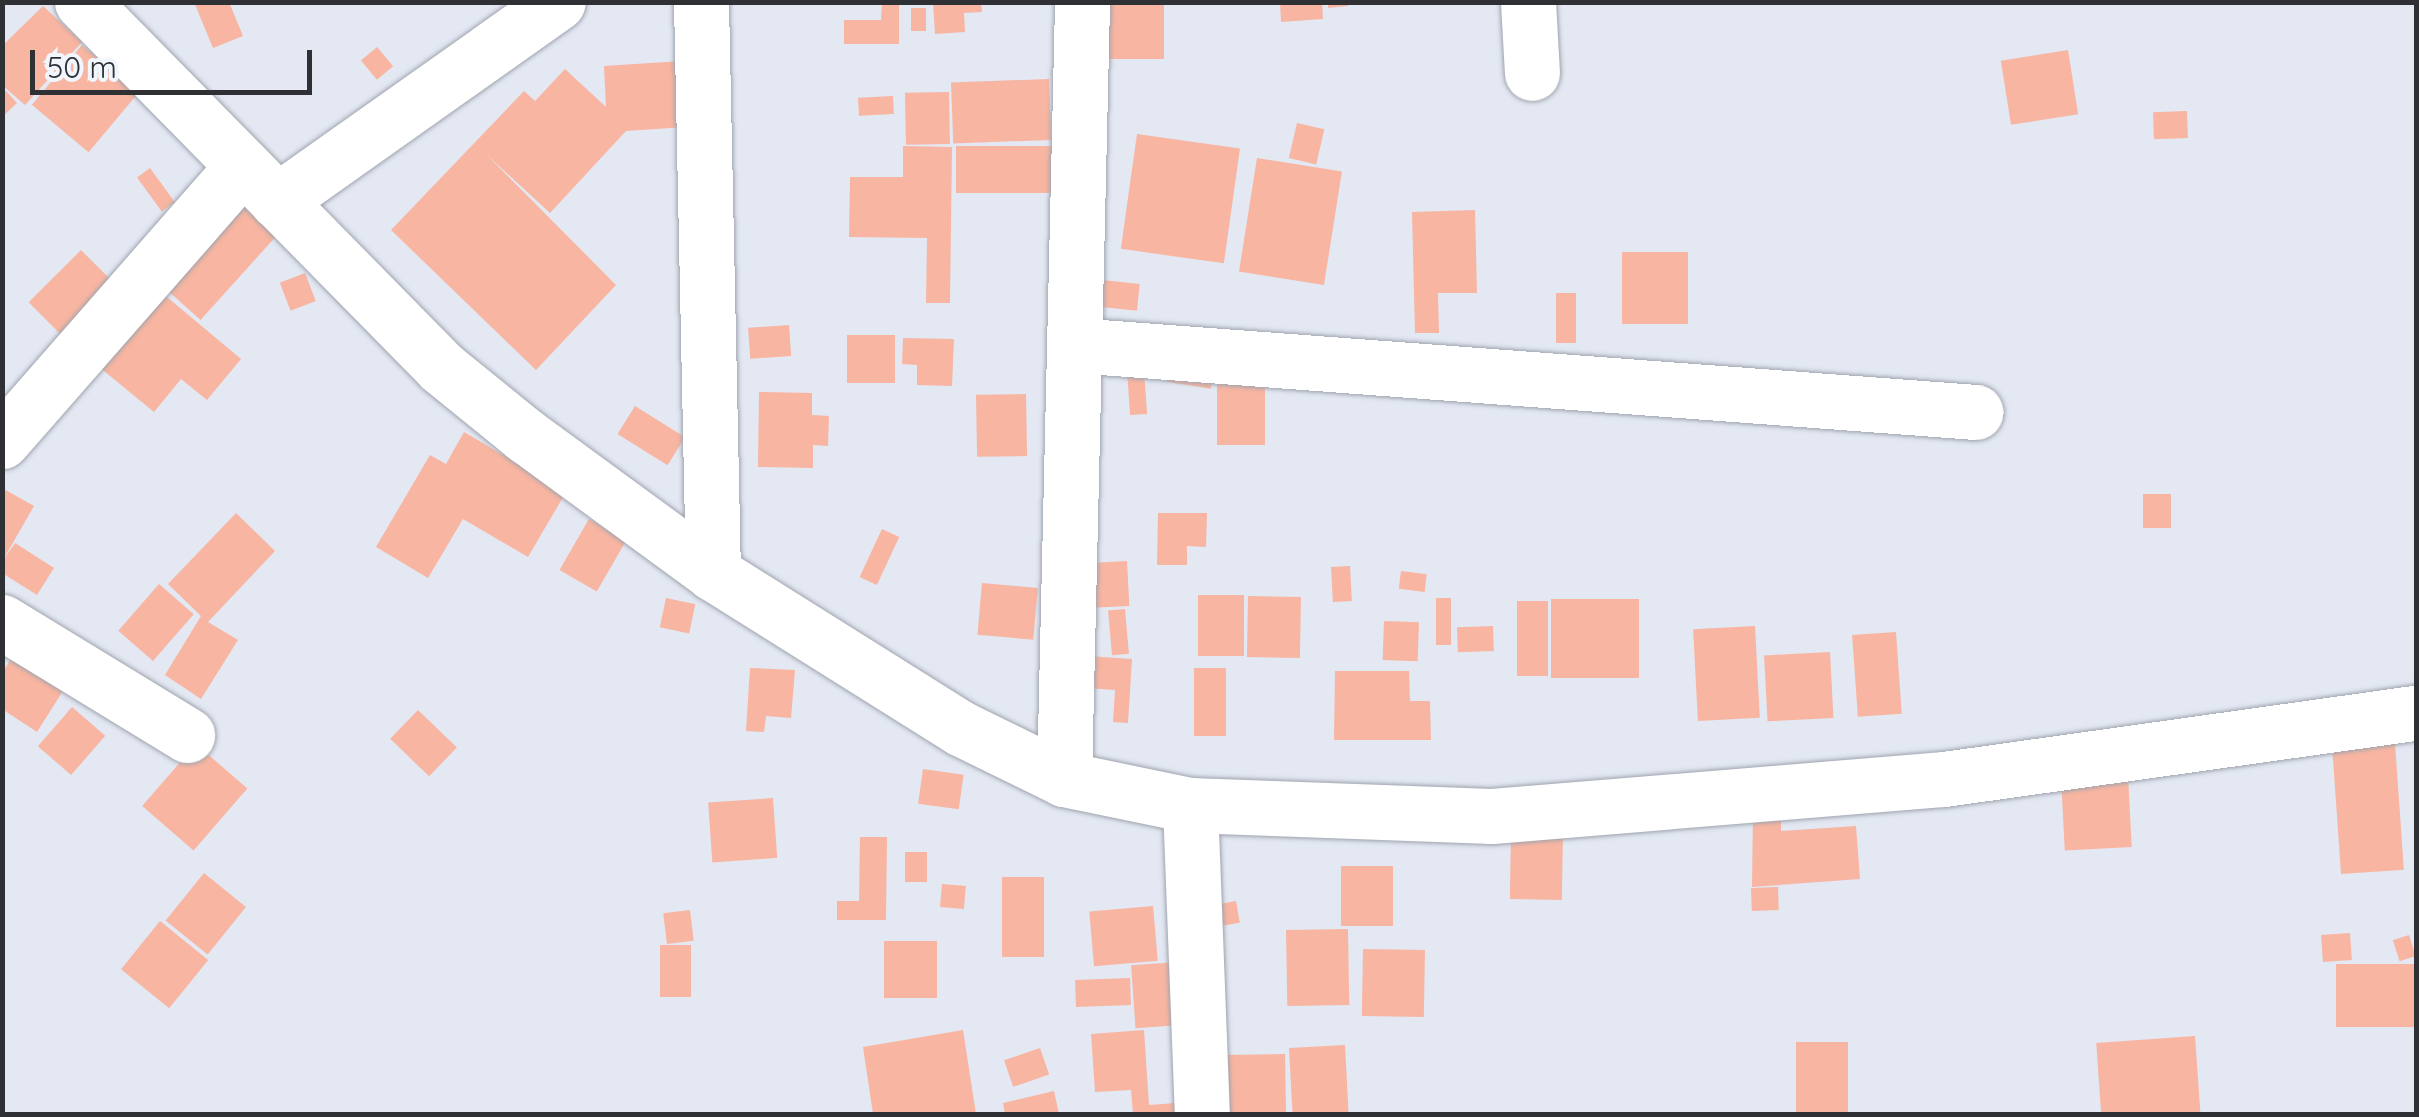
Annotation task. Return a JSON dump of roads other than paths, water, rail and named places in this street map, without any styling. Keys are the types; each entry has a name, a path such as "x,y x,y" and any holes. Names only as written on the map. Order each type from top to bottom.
{"street":[{"path":"82,2 442,368 713,573 960,728 1064,779 1190,805 1492,816 1944,778 2416,712"},
{"path":"701,2 713,573"},
{"path":"1064,779 1082,2"},
{"path":"1528,2 1532,73"},
{"path":"2,441 260,184 526,11"},
{"path":"1074,345 1976,412"},
{"path":"2,622 187,735"},
{"path":"1190,805 1202,1114"}]}
